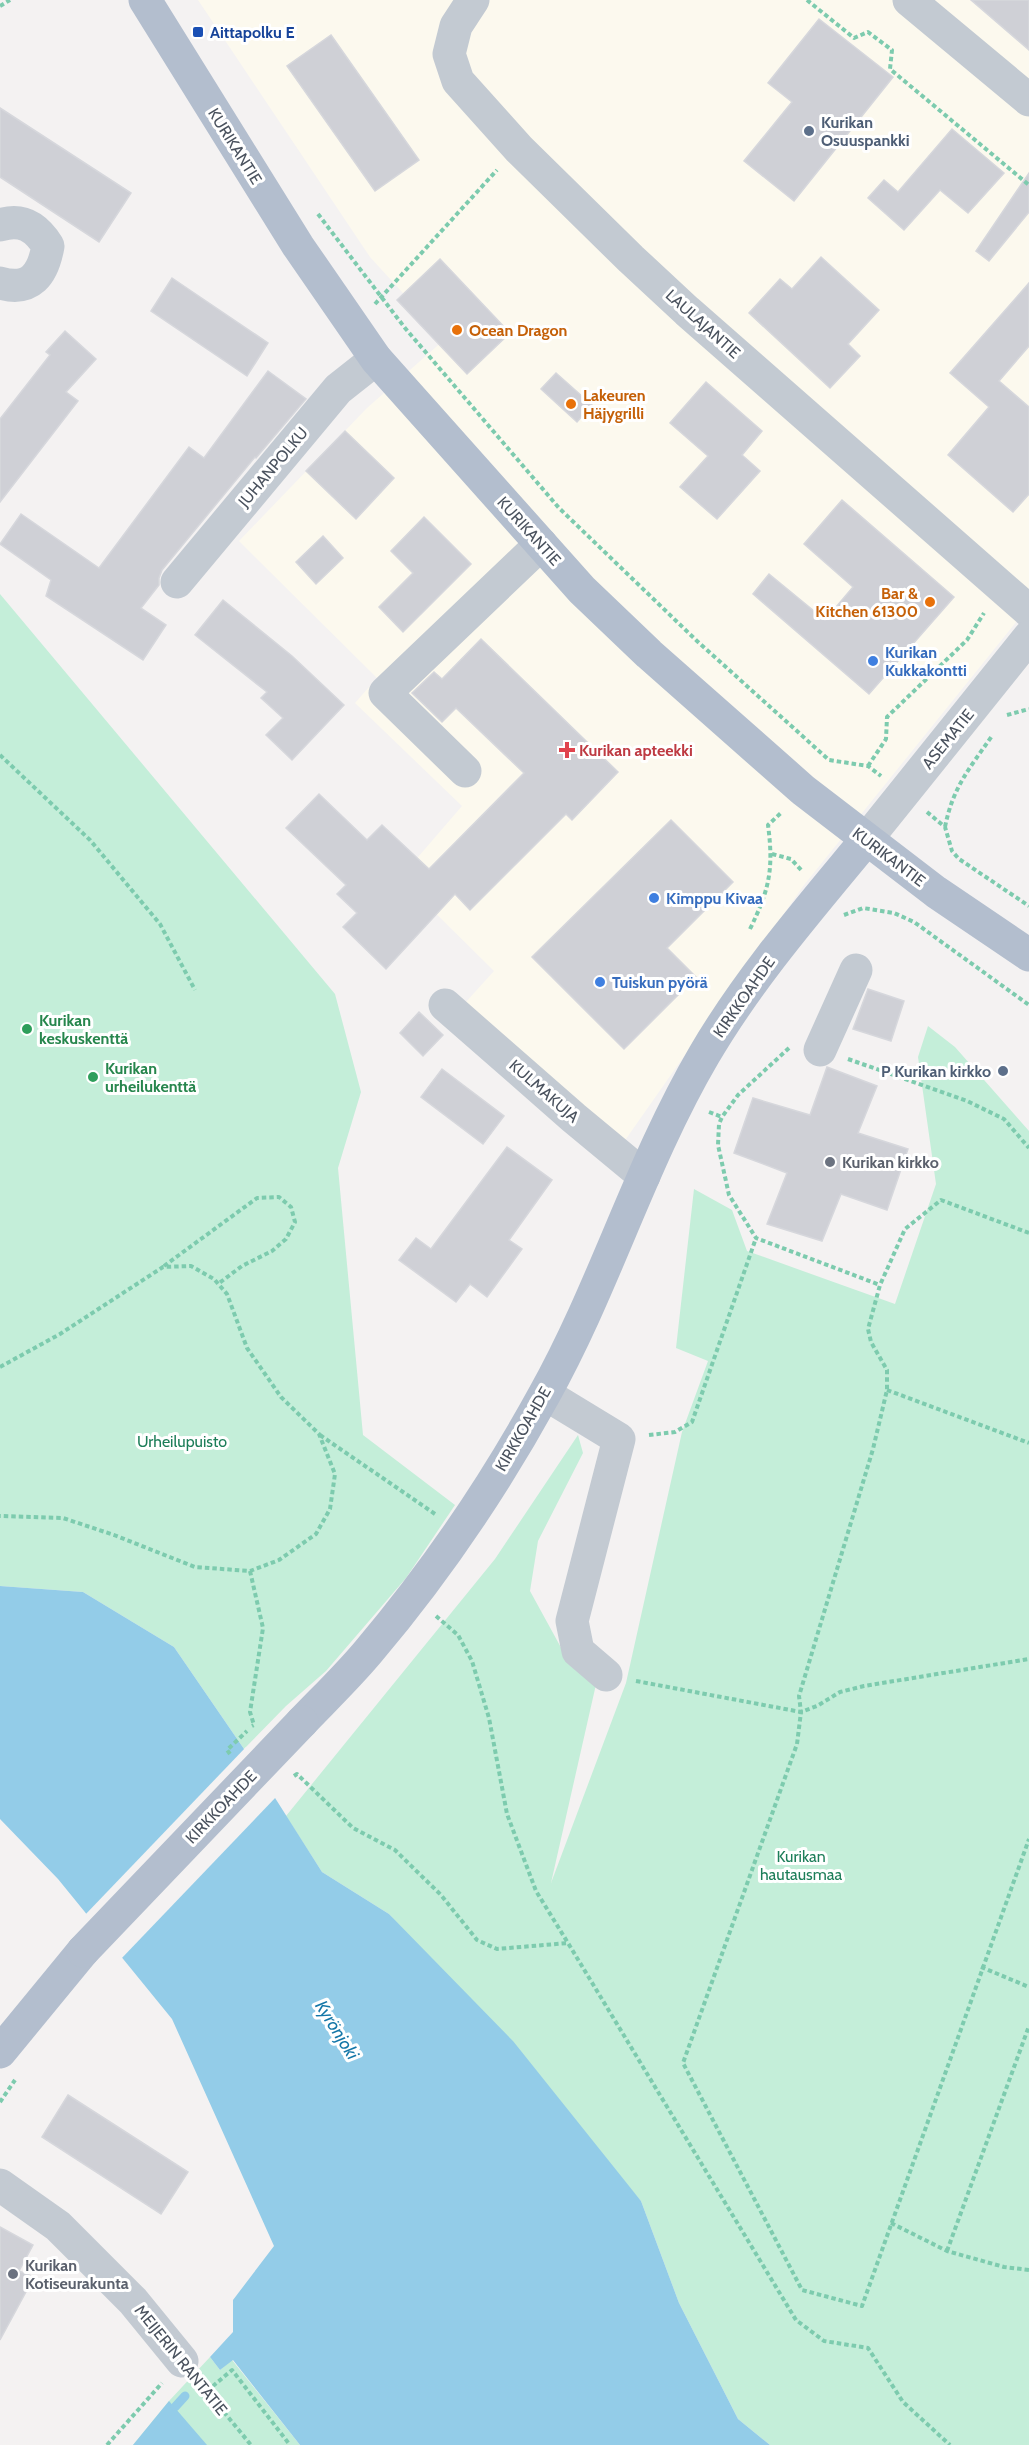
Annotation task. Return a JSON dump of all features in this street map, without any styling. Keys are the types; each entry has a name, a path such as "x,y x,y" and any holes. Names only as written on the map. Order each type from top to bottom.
{"main road":[{"name":"KURIKANTIE","path":"145,0 297,246 376,359 582,590 649,654 803,790 936,892 1029,955"},
{"name":"KIRKKOAHDE","path":"0,2052 83,1951 366,1654 421,1586 459,1532 545,1394 597,1285 670,1116 705,1053 758,975 866,840"}],"street":[{"name":"LAULAJANTIE","path":"473,0 456,26 449,54 458,81 519,149 687,311 1029,610"},
{"path":"909,0 1029,100"},
{"path":"0,225 11,221 27,225 40,232 48,246 45,262 36,277 25,285 0,283"},
{"name":"JUHANPOLKU","path":"177,582 338,389 376,359"},
{"path":"465,771 385,693 541,544"},
{"name":"ASEMATIE","path":"866,840 1029,637"},
{"path":"820,1050 856,970"},
{"name":"KULMAKUJA","path":"445,1005 644,1176"},
{"path":"545,1394 619,1439 572,1622 578,1651 606,1675"},
{"name":"MEIJERIN RANTATIE","path":"0,2185 58,2226 133,2301 182,2361"}],"path":[{"path":"0,6 10,0"},
{"path":"807,0 854,38 868,32 892,50 890,69 1029,184"},
{"path":"382,298 493,174 519,149"},
{"path":"317,213 382,298 559,508 624,572 829,760 868,766 945,828"},
{"path":"868,766 886,740 887,717 967,640 989,605 1004,588"},
{"path":"1002,723 1008,714 1029,708"},
{"path":"995,733 961,780 950,803 945,828 952,851 959,859 1029,906"},
{"path":"0,755 90,840 160,924 195,990"},
{"path":"768,825 772,854"},
{"path":"914,922 1029,1005"},
{"path":"880,1285 756,1238 729,1195 718,1145 719,1124 722,1117 738,1095 796,1041 967,1101 1004,1119 1029,1148"},
{"path":"701,1108 722,1117"},
{"path":"0,1367 60,1334 163,1267 257,1198 279,1197 291,1207 295,1222 286,1239 272,1251 242,1266 218,1284"},
{"path":"1029,1233 941,1200 905,1229 880,1285 868,1329 871,1342 887,1370 887,1390 873,1449 799,1696 801,1712 797,1744 682,2063 802,2290 862,2306 981,1967 1029,1839"},
{"path":"619,1439 675,1432 692,1422 756,1238"},
{"path":"163,1267 191,1266 218,1284 227,1294 247,1348 280,1398 319,1434 459,1532"},
{"path":"887,1390 1029,1443"},
{"path":"0,1516 63,1518 114,1534 195,1567 250,1571 279,1560 316,1534 330,1509 334,1474 319,1434"},
{"path":"250,1571 263,1628 250,1712 254,1725"},
{"path":"430,1612 458,1635 472,1661 489,1718 507,1814 536,1891 796,2320 824,2341 868,2348 903,2402 950,2445"},
{"path":"606,1675 801,1712 817,1706 840,1692 864,1686 1029,1659"},
{"path":"297,1774 353,1828 395,1850 441,1895 477,1941 497,1949 568,1943"},
{"path":"981,1967 1029,1988"},
{"path":"946,2251 1029,2026"},
{"path":"891,2223 946,2251 1004,2267 1029,2270"},
{"path":"107,2445 182,2361"},
{"name":"MEIJERIN RANTATIE","path":"182,2361 251,2445"},
{"path":"207,2391 232,2370 290,2445"}],"shaded area":[{"path":"198,0 1029,0 1029,606 804,885 607,1166 446,1024 494,971 400,878 462,806 355,703 377,678 239,541 367,408 445,339 370,257"}],"green space":[{"name":"Urheilupuisto","path":"0,594 335,994 361,1092 338,1168 363,1435 455,1505 406,1578 326,1671 286,1706 244,1749 174,1647 83,1592 0,1586"},
{"name":"Kurikan hautausmaa","path":"928,1026 955,1047 1029,1131 1029,2445 770,2445 738,2419 679,2303 641,2201 389,1914 322,1872 286,1816 495,1559 578,1435 583,1453 538,1541 530,1591 570,1664 597,1680 551,1883 626,1683 682,1432 708,1361 676,1348 694,1189 732,1210 747,1251 895,1304 936,1184 918,1057"},
{"path":"210,2357 220,2370 232,2360 300,2445 133,2445 169,2401"}],"water":[{"name":"Kyrönjoki","path":"0,1586 83,1592 174,1647 244,1749 322,1872 389,1914 513,2041 641,2201 679,2303 738,2419 770,2445 300,2445 233,2360 220,2370 210,2357 233,2332 233,2300 274,2246 172,2019 58,1879 0,1819"},
{"path":"169,2401 207,2445 133,2445"}],"pier":[{"path":"246,1747 277,1796 120,1960 84,1916"}],"building":[{"path":"971,0 1029,0 1029,50"},
{"name":"Kurikan Osuuspankki","path":"819,19 893,77 794,201 744,161 792,102 768,83"},
{"path":"331,35 419,160 375,191 287,66"},
{"path":"0,108 131,193 99,242 0,177"},
{"path":"952,129 1004,173 968,213 940,190 904,230 868,198 884,180 898,192"},
{"path":"1029,173 1029,212 989,261 976,251"},
{"path":"821,257 879,310 848,344 860,356 830,388 749,313 780,279 792,289"},
{"path":"440,259 510,333 467,374 397,300"},
{"path":"172,278 268,343 247,376 151,311"},
{"path":"1029,283 1029,346 999,381 1029,407 1029,494 1013,512 948,455 989,407 950,373"},
{"path":"65,331 96,359 66,392 78,401 0,502 0,419 50,355 46,352"},
{"path":"268,371 306,399 162,570 159,585 141,608 166,625 143,660 46,596 51,580 0,544 21,514 99,568 189,447 204,458"},
{"path":"556,373 592,405 577,422 541,389"},
{"path":"706,382 762,431 742,455 760,471 717,519 680,487 708,456 670,423"},
{"path":"345,431 394,478 356,519 306,471"},
{"path":"842,500 954,597 869,694 753,594 769,574 825,620 853,587 804,544"},
{"path":"424,517 471,564 403,632 379,607 413,573 391,551"},
{"path":"323,536 343,558 316,584 296,562"},
{"path":"223,600 292,656 344,705 292,760 266,735 283,718 261,698 267,692 195,635"},
{"path":"481,639 618,772 572,820 566,814 470,910 455,894 386,969 343,927 357,913 337,894 346,885 286,828 319,794 367,840 382,825 429,869 524,773 456,708 442,722 412,693 434,672 442,679"},
{"name":"Kimppu Kivaa","path":"671,820 733,882 667,948 696,977 624,1049 532,957"},
{"path":"868,989 904,1001 891,1041 853,1029"},
{"path":"419,1012 443,1035 423,1056 400,1033"},
{"name":"Kurikan kirkko","path":"827,1067 877,1086 858,1133 908,1149 887,1210 841,1194 822,1241 767,1224 787,1173 734,1153 753,1098 810,1115"},
{"path":"442,1069 504,1116 483,1144 421,1097"},
{"path":"507,1147 552,1180 509,1240 522,1249 487,1297 470,1284 456,1302 399,1260 416,1238 431,1249"},
{"path":"68,2095 188,2172 161,2214 42,2137"},
{"name":"Kurikan Kotiseurakunta","path":"0,2227 33,2245 19,2271 34,2277 0,2340"}],"waterway":[{"path":"175,2407 185,2396"}],"place":[{"name":"Aittapolku E","path":"198,32"},
{"name":"Kurikan Osuuspankki","path":"809,131"},
{"name":"Ocean Dragon","path":"457,330"},
{"name":"Lakeuren Häjygrilli","path":"571,404"},
{"name":"Bar & Kitchen 61300","path":"930,602"},
{"name":"Kurikan Kukkakontti","path":"873,661"},
{"name":"Kurikan apteekki","path":"567,750"},
{"name":"Kimppu Kivaa","path":"654,898"},
{"name":"Tuiskun pyörä","path":"600,982"},
{"name":"Kurikan keskuskenttä","path":"27,1029"},
{"name":"P Kurikan kirkko","path":"1003,1071"},
{"name":"Kurikan urheilukenttä","path":"93,1077"},
{"name":"Kurikan kirkko","path":"830,1162"},
{"name":"Kurikan Kotiseurakunta","path":"13,2274"}]}
